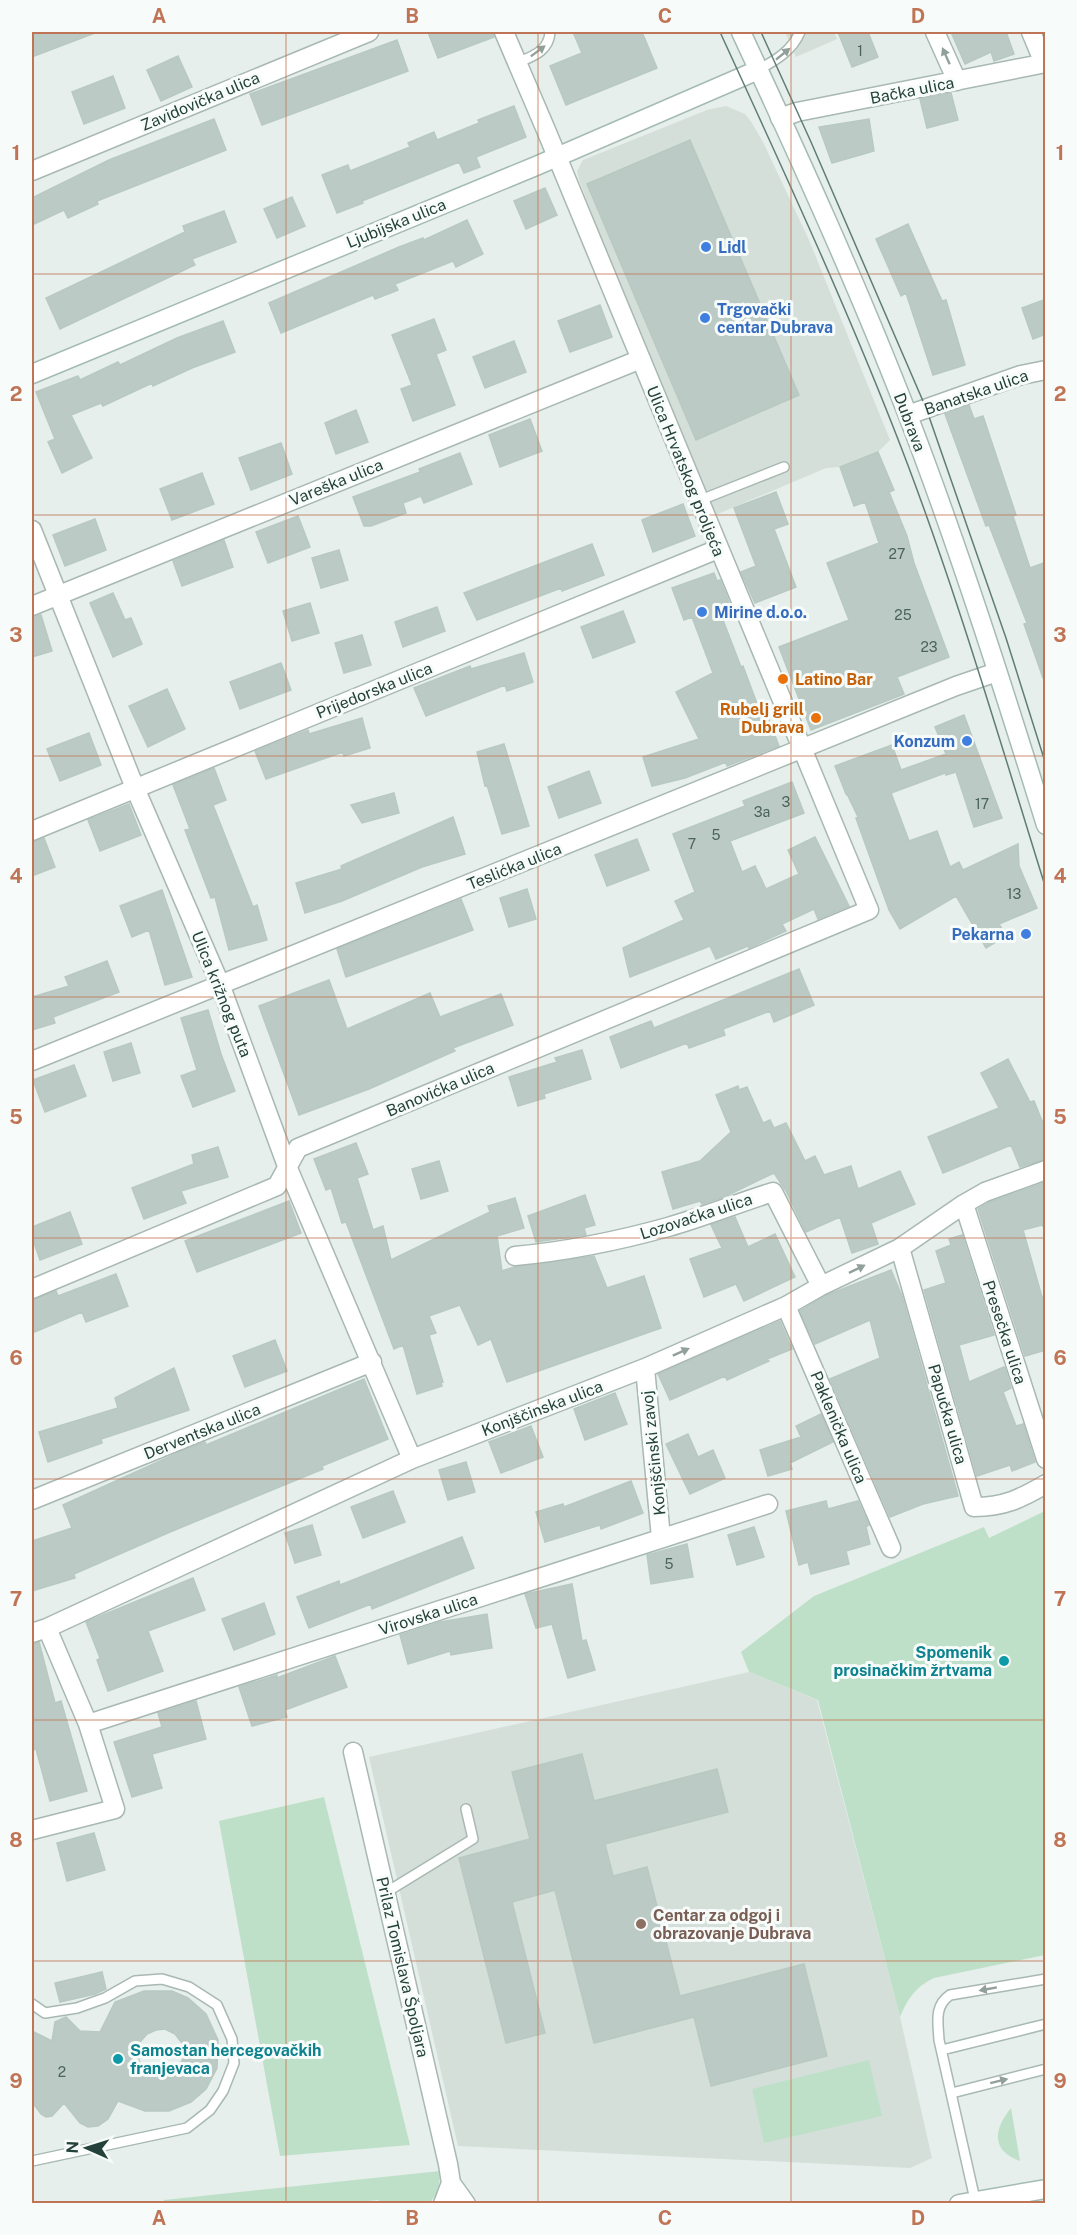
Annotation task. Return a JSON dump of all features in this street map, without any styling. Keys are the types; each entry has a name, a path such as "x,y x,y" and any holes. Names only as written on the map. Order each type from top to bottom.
{"street":[{"name":"Zavidovička ulica","path":"32,171 369,32"},
{"name":"Ulica Hrvatskog proljeća","path":"504,32 558,157 868,910"},
{"name":"Dubrava","path":"741,32 841,254 908,415 997,672 1040,784 1046,825"},
{"path":"935,32 957,81"},
{"path":"1031,32 1045,63"},
{"name":"Bačka ulica","path":"780,118 797,112 1045,63"},
{"name":"Ljubijska ulica","path":"32,374 558,157 758,70"},
{"name":"Vareška ulica","path":"32,606 641,359"},
{"name":"Banatska ulica","path":"908,415 1021,375 1046,370"},
{"name":"Ulica križnog puta","path":"32,530 135,788 220,984 287,1166 412,1459"},
{"name":"Prijedorska ulica","path":"32,831 718,549"},
{"name":"Teslićka ulica","path":"32,1061 956,686 997,672"},
{"name":"Banovićka ulica","path":"32,1288 277,1186 298,1148 868,910"},
{"name":"Konjščinska ulica","path":"39,1630 412,1459 645,1368 786,1306 821,1286 900,1248 985,1192 1046,1170"},
{"name":"Lozovačka ulica","path":"515,1256 562,1251 615,1241 671,1227 773,1192 821,1286"},
{"name":"Presečka ulica","path":"964,1204 1046,1459"},
{"name":"Papučka ulica","path":"900,1248 974,1507 995,1507 1021,1499 1046,1484"},
{"name":"Paklenička ulica","path":"786,1306 891,1548"},
{"name":"Derventska ulica","path":"32,1500 372,1362"},
{"name":"Konjščinski zavoj","path":"645,1368 661,1538"},
{"name":"Virovska ulica","path":"88,1724 768,1504"},
{"path":"32,1830 115,1809 88,1724 39,1630"},
{"name":"Prilaz Tomislava Špoljara","path":"353,1752 451,2183 465,2204"},
{"path":"442,2204 451,2183"},
{"path":"970,2203 1046,2189"}],"lane":[{"path":"518,63 544,49 548,44 550,32"},
{"path":"758,70 794,45 800,32"},
{"path":"698,501 784,466"},
{"path":"385,1893 473,1839 466,1809"},
{"path":"32,2004 45,2013 77,2008 105,1998 135,1981 162,1979 189,1987 217,2005 232,2039 234,2063 223,2091 210,2110 187,2128 32,2162"},
{"path":"970,2203 952,2093 942,2050 938,2012 942,2001 950,1995 1046,1979"},
{"path":"942,2050 1046,2024"},
{"path":"952,2093 1046,2070"}],"shaded area":[{"path":"785,32 834,32 837,39 796,57"},
{"path":"726,106 745,114 763,142 809,240 890,440 878,452 840,467 826,468 713,516 617,279 577,171 583,160 707,110"},
{"name":"Centar za odgoj i obrazovanje Dubrava","path":"749,1672 817,1700 900,2017 932,2158 910,2168 458,2146 369,1757"}],"green space":[{"path":"1045,1511 1045,1955 934,1978 913,1994 900,2017 818,1700 749,1672 741,1652 814,1596 984,1527 989,1538"},
{"path":"324,1797 410,2145 280,2156 219,1821"},
{"path":"869,2060 882,2116 764,2143 752,2089"},
{"path":"1011,2108 1020,2161 1010,2156 999,2145 998,2131"},
{"path":"440,2171 439,2190 430,2203 381,2203 378,2200 343,2204 164,2204 164,2200"}],"building":[{"path":"32,32 94,32 95,33 32,57"},
{"path":"428,32 493,32 494,37 438,58"},
{"path":"573,32 642,32 657,68 566,105 550,66 582,53"},
{"path":"838,32 868,32 878,57 852,67"},
{"path":"951,32 1006,32 1014,54 994,61 991,52 965,64"},
{"path":"397,40 408,71 262,125 250,94"},
{"path":"178,56 192,87 161,101 147,70"},
{"path":"113,76 125,108 84,124 72,92"},
{"path":"951,93 958,120 927,128 920,99"},
{"path":"514,106 526,137 476,157 480,167 464,173 459,162 337,213 322,175 348,165 350,171 410,147 408,143 434,132 437,140"},
{"path":"214,119 226,150 97,201 98,204 68,218 64,210 32,225 32,198 109,160"},
{"path":"869,119 874,151 832,163 819,127"},
{"name":"Trgovački centar Dubrava","path":"690,140 799,395 696,440 587,184"},
{"path":"545,188 557,215 526,229 514,201"},
{"path":"292,197 305,226 277,238 264,209"},
{"path":"224,211 236,242 192,259 195,265 60,329 46,298 185,232 183,226"},
{"path":"467,220 483,254 456,267 453,261 395,284 398,290 375,299 373,295 281,333 269,303 399,247 423,238 424,240"},
{"path":"908,224 942,301 946,300 965,365 933,375 906,293 901,296 876,239"},
{"path":"1046,299 1046,334 1033,339 1022,308"},
{"path":"600,305 612,337 570,352 558,321"},
{"path":"434,319 446,350 436,354 455,405 413,421 401,389 412,385 392,335"},
{"path":"223,321 235,352 153,386 152,383 103,406 101,403 71,415 92,458 62,473 48,442 55,439 36,392 78,376 80,380 118,362 120,365 177,338"},
{"path":"514,341 526,372 485,388 473,357"},
{"path":"969,405 974,419 983,416 1016,515 1013,516 1030,568 1046,562 1046,677 1043,678 1024,624 1027,623 989,525 986,526 945,414"},
{"path":"356,410 368,442 336,454 325,423"},
{"path":"530,419 542,451 500,467 489,435"},
{"path":"281,443 292,474 251,490 239,458"},
{"path":"878,452 894,490 889,492 907,536 914,563 949,657 897,677 904,694 811,730 779,647 849,620 827,563 879,543 865,502 854,506 840,467"},
{"path":"460,453 472,484 424,503 421,496 403,503 406,513 371,526 364,526 353,497 420,472 419,469"},
{"path":"202,473 214,504 172,520 160,489"},
{"path":"776,492 788,524 774,529 796,587 755,603 741,572 756,566 734,508"},
{"path":"683,504 695,536 653,552 642,520"},
{"path":"298,516 310,547 268,563 256,532"},
{"path":"95,519 106,550 65,566 53,535"},
{"path":"224,540 233,567 182,586 173,561"},
{"path":"592,544 604,575 562,591 561,588 477,620 464,593"},
{"path":"339,550 348,580 321,588 312,558"},
{"path":"714,573 717,581 720,580 729,602 718,607 762,717 767,715 779,746 727,766 726,762 685,778 652,786 643,757 699,739 676,692 713,673 692,617 684,620 672,588"},
{"path":"113,593 125,620 131,618 142,644 113,657 90,603"},
{"path":"310,603 319,633 292,641 283,611"},
{"path":"437,607 445,631 403,647 395,622"},
{"path":"623,611 635,642 593,658 581,627"},
{"path":"41,615 52,651 32,657 32,617"},
{"path":"362,635 371,665 344,673 335,643"},
{"path":"524,653 533,682 507,691 505,685 426,716 414,688 470,666 471,669"},
{"path":"281,663 291,690 240,709 230,682"},
{"path":"167,689 185,729 148,747 129,706"},
{"path":"964,715 1002,818 974,827 956,772 946,775 945,773 891,793 909,841 937,831 950,867 959,862 963,870 1018,844 1019,866 1037,908 999,924 1006,936 986,948 956,896 900,929 889,910 856,818 858,817 835,766 892,745 901,770 946,754 935,727"},
{"path":"362,718 370,748 344,756 343,752 266,779 255,751 308,730 309,734"},
{"path":"89,733 101,765 60,781 47,749"},
{"path":"504,744 529,826 502,834 487,785 485,786 477,752"},
{"path":"214,768 226,800 213,805 253,907 257,905 267,940 229,950 215,897 211,898 185,830 190,829 173,785"},
{"path":"589,771 601,803 559,818 548,787"},
{"path":"792,782 804,813 730,841 742,872 755,866 766,889 799,874 788,850 815,837 849,906 818,919 814,909 782,924 786,931 749,948 748,946 716,959 710,946 630,977 623,948 684,920 675,901 695,892 673,834 745,806 743,801"},
{"path":"394,793 399,813 362,823 351,805"},
{"path":"129,804 141,835 100,851 88,820"},
{"path":"453,817 465,854 422,867 342,901 305,913 296,883 342,869 341,866"},
{"path":"44,838 55,867 32,876 32,842"},
{"path":"637,839 649,870 607,886 595,855"},
{"path":"527,889 536,919 509,927 500,898"},
{"path":"162,890 192,977 165,985 149,930 132,937 120,906"},
{"path":"461,899 473,930 346,977 337,949"},
{"path":"107,961 119,992 53,1017 55,1023 32,1030 32,997 69,986 65,977"},
{"path":"799,969 814,1005 774,1022 770,1011 723,1029 725,1035 689,1048 687,1043 621,1068 610,1037 651,1021 654,1028"},
{"path":"329,980 347,1029 430,993 440,1017 501,994 513,1025 453,1048 455,1051 369,1089 299,1115 259,1006"},
{"path":"208,1010 235,1091 193,1107 181,1076 197,1070 181,1018"},
{"path":"131,1043 140,1073 113,1081 104,1052"},
{"path":"582,1050 591,1079 544,1094 545,1098 518,1106 509,1077 557,1062 555,1058"},
{"path":"1008,1059 1030,1102 1034,1101 1046,1131 1046,1159 1020,1167 1011,1145 943,1173 928,1137 999,1108 981,1073"},
{"path":"74,1065 86,1096 45,1112 33,1080"},
{"path":"738,1086 739,1090 747,1087 763,1123 770,1120 774,1128 786,1123 805,1161 815,1156 824,1175 851,1166 858,1189 900,1171 915,1204 871,1223 878,1244 852,1253 840,1217 806,1232 786,1191 774,1173 726,1196 702,1204 700,1201 673,1209 662,1172 700,1161 731,1132 716,1095"},
{"path":"356,1143 368,1174 357,1178 373,1230 383,1226 391,1260 490,1212 488,1206 515,1198 524,1228 497,1236 502,1271 514,1267 594,1256 607,1288 644,1276 661,1328 507,1382 491,1339 478,1345 460,1305 429,1316 436,1333 429,1335 443,1382 441,1382 442,1386 417,1394 403,1345 394,1349 346,1222 342,1223 331,1188 326,1190 314,1159"},
{"path":"218,1147 228,1177 181,1191 186,1203 144,1219 132,1188 194,1164 192,1155"},
{"path":"439,1161 448,1191 421,1199 412,1169"},
{"path":"1046,1182 1046,1230 1042,1225 1023,1230 1046,1311 1046,1350 1025,1356 978,1209 990,1202"},
{"path":"585,1195 595,1225 584,1228 586,1235 536,1242 528,1216"},
{"path":"289,1201 301,1233 197,1272 185,1241"},
{"path":"70,1212 82,1244 40,1260 32,1237 32,1227"},
{"path":"735,1217 748,1247 775,1234 795,1277 744,1301 736,1284 704,1297 690,1259 722,1248 711,1225"},
{"path":"962,1235 994,1335 959,1345 969,1382 1005,1368 1011,1388 1003,1392 1016,1426 1023,1424 1035,1462 1012,1471 1010,1465 977,1476 924,1290 946,1283 936,1251 951,1245 949,1239"},
{"path":"891,1270 902,1296 958,1496 923,1504 890,1517 830,1379 880,1358 870,1320 815,1344 800,1311 827,1295"},
{"path":"116,1274 128,1306 86,1322 82,1312 32,1333 32,1300 56,1291 58,1296"},
{"path":"780,1321 792,1349 727,1380 725,1376 670,1400 658,1374"},
{"path":"275,1340 287,1371 245,1387 233,1356"},
{"path":"174,1368 189,1410 101,1439 102,1443 48,1462 39,1432 118,1408 115,1398"},
{"path":"364,1379 388,1439 322,1466 323,1469 74,1574 75,1578 32,1591 32,1541 72,1528 63,1505 182,1451 205,1442 206,1445"},
{"path":"615,1393 627,1424 585,1440 574,1409"},
{"path":"821,1414 833,1442 790,1463 792,1469 768,1476 760,1450 801,1437 796,1426"},
{"path":"531,1426 543,1457 501,1473 489,1442"},
{"path":"688,1434 698,1457 713,1450 725,1478 690,1494 666,1444"},
{"path":"466,1462 475,1492 448,1500 439,1470"},
{"path":"631,1481 643,1513 601,1529 600,1525 545,1542 536,1512 563,1504 564,1507"},
{"path":"393,1491 405,1522 363,1538 351,1507"},
{"path":"826,1501 828,1509 858,1501 869,1525 866,1527 870,1544 846,1551 849,1564 811,1574 808,1562 799,1565 786,1511"},
{"path":"312,1525 321,1555 295,1563 285,1533"},
{"path":"754,1527 764,1557 737,1565 728,1535"},
{"path":"462,1537 474,1568 372,1609 371,1604 309,1628 297,1597 339,1581 340,1585"},
{"path":"687,1544 693,1577 651,1584 647,1555"},
{"path":"193,1578 205,1610 148,1631 163,1671 108,1691 97,1660 100,1658 86,1622"},
{"path":"572,1584 582,1641 586,1640 595,1670 568,1678 552,1624 536,1628 525,1594"},
{"path":"264,1603 275,1634 234,1650 222,1619"},
{"path":"487,1614 492,1648 451,1655 450,1651 408,1664 400,1635 440,1622"},
{"path":"39,1642 55,1703 61,1701 87,1791 50,1801 36,1749 32,1750 32,1644"},
{"path":"335,1656 347,1687 285,1710 287,1717 252,1726 239,1687 277,1675 277,1678"},
{"path":"196,1701 206,1739 152,1754 162,1788 132,1797 114,1742 162,1727 158,1713"},
{"path":"582,1754 594,1801 717,1769 728,1812 605,1844 613,1876 647,1867 680,1996 804,1964 827,2056 711,2086 694,2017 594,2043 555,1890 512,1902 545,2033 506,2043 459,1858 530,1839 512,1772"},
{"path":"94,1833 105,1870 67,1881 57,1843"},
{"path":"102,1972 106,1989 95,1994 60,2002 55,1983"},
{"name":"Samostan hercegovačkih franjevaca","path":"144,1991 172,1991 188,1998 206,2014 218,2040 217,2068 206,2089 191,2102 169,2111 145,2111 118,2101 108,2119 98,2126 88,2127 80,2123 64,2103 52,2116 46,2117 41,2114 32,2102 32,2031 52,2041 55,2022 66,2017 80,2031 100,2032 115,2002","holes":["165,2029 175,2034 182,2043 184,2051 183,2059 177,2069 167,2075 158,2075 145,2069 139,2061 140,2042 147,2034 156,2030"]}],"tram line":[{"path":"720,32 831,279 916,486 974,658 1046,889"},
{"path":"761,32 926,408 1006,638 1046,765"}],"place":[{"name":"Lidl","path":"706,247"},
{"name":"Trgovački centar Dubrava","path":"705,318"},
{"name":"Mirine d.o.o.","path":"702,612"},
{"name":"Latino Bar","path":"783,679"},
{"name":"Rubelj grill Dubrava","path":"816,718"},
{"name":"Konzum","path":"967,741"},
{"name":"Pekarna","path":"1026,934"},
{"name":"Spomenik prosinačkim žrtvama","path":"1004,1661"},
{"name":"Centar za odgoj i obrazovanje Dubrava","path":"641,1924"},
{"name":"Samostan hercegovačkih franjevaca","path":"118,2059"}]}
